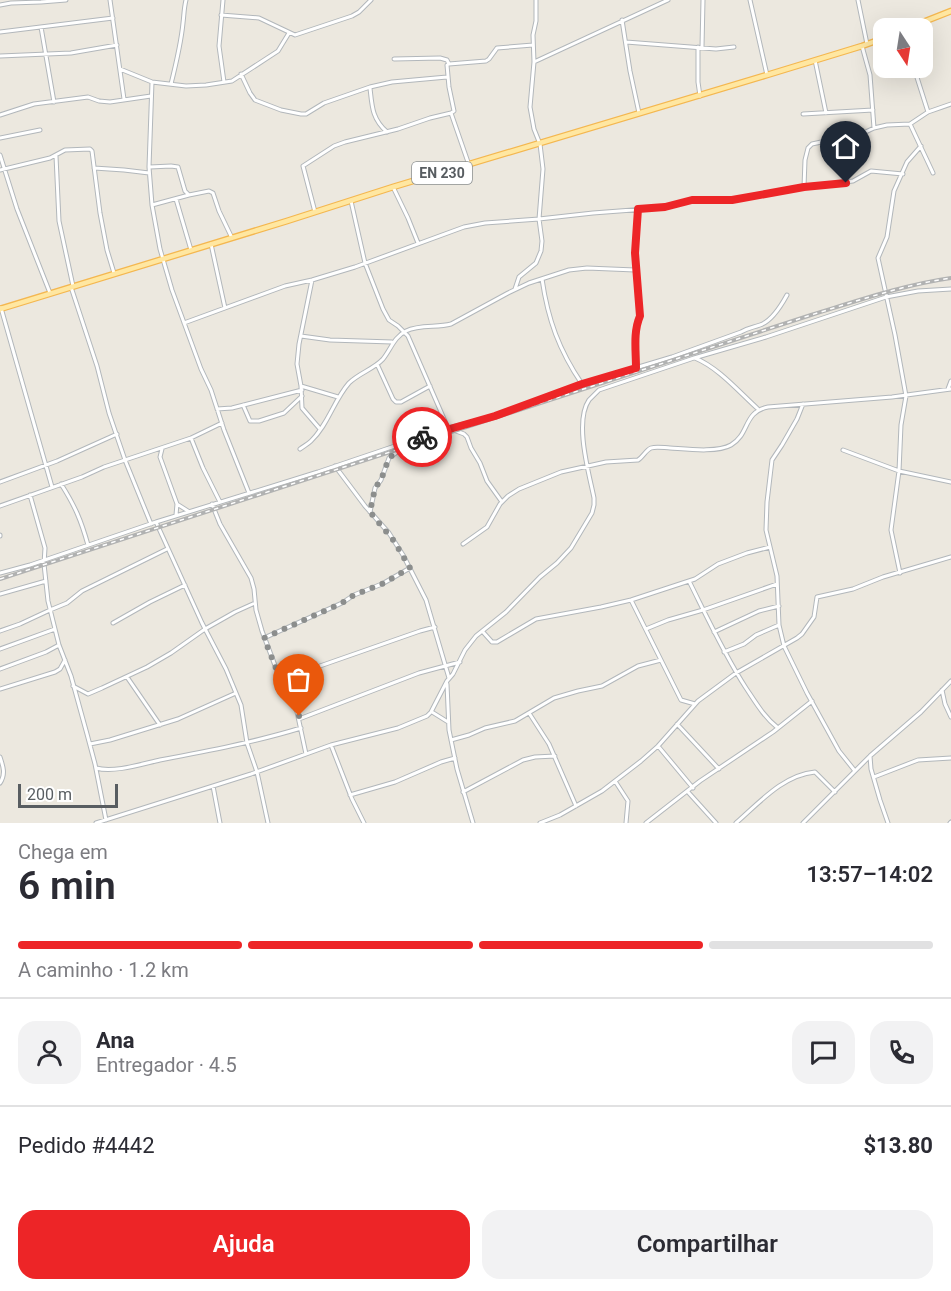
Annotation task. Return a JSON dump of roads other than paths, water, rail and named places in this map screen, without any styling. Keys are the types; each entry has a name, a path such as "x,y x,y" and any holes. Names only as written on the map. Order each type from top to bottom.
{"main road":[{"path":"933,18 951,11"},
{"name":"EN 230","path":"0,308 873,42"}],"street":[{"path":"0,5 66,0"},
{"path":"110,0 124,99"},
{"path":"171,84 186,0"},
{"path":"223,0 219,51 224,82"},
{"path":"221,15 259,18 298,35 352,16 370,0"},
{"path":"515,290 519,277 540,257 542,241 539,219 543,177 540,144 534,129 530,106 536,0"},
{"path":"534,62 668,0"},
{"path":"700,96 698,82 703,0"},
{"path":"750,0 767,75"},
{"path":"858,0 870,75 874,128"},
{"path":"0,33 113,18"},
{"path":"622,20 634,93 640,114"},
{"path":"41,27 54,102"},
{"path":"120,69 152,82 186,86 235,80 278,51 289,33"},
{"path":"626,42 716,49 734,46"},
{"path":"0,56 71,53 117,45"},
{"path":"449,64 486,61 497,48 532,45"},
{"path":"394,59 440,58 447,60 449,64"},
{"path":"815,60 826,113"},
{"path":"315,212 303,166 345,141 398,129 454,111 447,76 449,64"},
{"path":"241,74 255,100 281,110 301,114 306,114 324,103 369,87 447,76"},
{"path":"917,78 928,112"},
{"path":"152,82 149,173 160,249 184,323 249,493"},
{"path":"369,87 377,122 387,132"},
{"path":"0,115 30,105 88,97 106,102 151,96"},
{"path":"804,187 805,160 808,148 812,144 855,137 887,125 910,124 928,112 951,104"},
{"path":"803,114 873,110"},
{"path":"451,113 469,165"},
{"path":"910,124 933,173"},
{"path":"0,138 40,130"},
{"path":"900,573 891,534 899,471 901,425 906,396 878,258 886,237 892,196 909,159 921,146"},
{"path":"2,170 56,156 64,150 90,149 93,153 107,250 114,273"},
{"path":"0,155 2,170 50,293"},
{"path":"56,156 59,221 72,286 109,413 151,524"},
{"path":"149,166 178,167 185,191 189,195"},
{"path":"94,168 149,173"},
{"path":"184,323 285,286 365,263 464,227 485,223 665,207 692,200 732,200 853,181 871,171 903,174"},
{"path":"393,187 418,243"},
{"path":"152,205 209,191 213,193 232,238"},
{"path":"176,199 191,250"},
{"path":"351,201 365,263 385,315 408,336 448,428 467,437 487,481 502,502"},
{"path":"636,368 635,336 636,324 640,316 635,253 638,209"},
{"path":"211,244 225,308"},
{"path":"300,449 311,441 338,397 350,383 358,375 377,364 392,342 404,332 416,328 452,324 515,290 569,270 587,268 636,270"},
{"path":"542,279 546,306 554,333 571,368 582,384"},
{"path":"312,280 300,336 297,364 303,410 320,429"},
{"path":"99,823 331,746 399,728 432,712 448,679 472,640 506,612 571,548 592,513 594,505 582,435 585,411 589,401 599,390 886,297 918,291 951,289"},
{"path":"0,573 448,428 495,416 582,384 672,357 749,327 762,325 777,310 787,295"},
{"path":"0,308 52,487"},
{"path":"300,336 330,340 392,342"},
{"path":"694,358 713,368 759,410"},
{"path":"377,364 396,402 401,402 430,386"},
{"path":"464,544 487,527 502,502 519,489 543,478 606,462 638,460 653,447 692,449 725,447 738,440 753,414 768,407 906,396 949,389 951,381"},
{"path":"217,409 232,408 301,388 338,397"},
{"path":"243,405 250,421 259,421 284,413 302,396"},
{"path":"803,404 797,419 772,460 767,502 767,536 777,584 779,625 783,646 839,751 855,771"},
{"path":"0,506 191,438 222,423"},
{"path":"0,482 117,434"},
{"path":"191,438 220,501"},
{"path":"370,512 375,488 381,480 389,458 401,449 403,443"},
{"path":"162,448 160,457 177,504 176,515"},
{"path":"843,450 899,471 951,483"},
{"path":"148,453 160,457"},
{"path":"335,466 394,541 426,600 446,666 448,722 472,823"},
{"path":"61,484 81,520 88,545"},
{"path":"30,495 43,540 50,610 90,744 106,820"},
{"path":"177,504 189,511"},
{"path":"212,504 220,524 251,578 257,616 279,676 297,712 306,754"},
{"path":"156,522 236,693 243,712 248,743 268,823"},
{"path":"483,632 492,642 497,642 536,619 631,600 689,581 718,564 770,547"},
{"path":"0,631 67,603 91,586 168,549"},
{"path":"540,823 596,796 658,746 695,704 736,673 802,634 814,617 817,597 853,589 883,577 951,557"},
{"path":"264,638 382,584 410,568"},
{"path":"0,594 46,581"},
{"path":"689,581 736,673 764,717 778,728"},
{"path":"646,629 777,584"},
{"path":"113,623 185,585"},
{"path":"631,600 681,700 695,704"},
{"path":"73,686 90,694 171,653 205,628 255,603"},
{"path":"714,632 759,611 778,606"},
{"path":"724,652 744,644 756,634 779,625"},
{"path":"285,688 320,666 435,627"},
{"path":"0,649 55,629"},
{"path":"0,669 59,645"},
{"path":"0,689 55,672 60,669 65,660"},
{"path":"451,740 485,728 515,721 554,698 602,686 639,666 661,660"},
{"path":"299,719 419,673 460,662"},
{"path":"127,677 160,725"},
{"path":"803,823 870,756 951,681"},
{"path":"942,690 951,717"},
{"path":"90,744 188,716 236,693"},
{"path":"646,823 812,701"},
{"path":"432,712 448,722"},
{"path":"529,713 549,744 576,806"},
{"path":"677,724 719,769"},
{"path":"96,768 103,770 248,743 301,728"},
{"path":"331,746 350,795 364,823"},
{"path":"658,746 693,788"},
{"path":"463,792 523,760 555,756"},
{"path":"870,756 888,823"},
{"path":"0,757 4,771 0,783"},
{"path":"350,795 395,782 455,758"},
{"path":"874,777 916,760 951,758"},
{"path":"97,777 103,770"},
{"path":"736,823 776,789 799,776 815,772 835,792"},
{"path":"615,781 628,801 626,823"},
{"path":"213,786 220,823"},
{"path":"688,792 716,823"}],"railway":[{"path":"0,579 811,315 898,289 951,278"}]}
